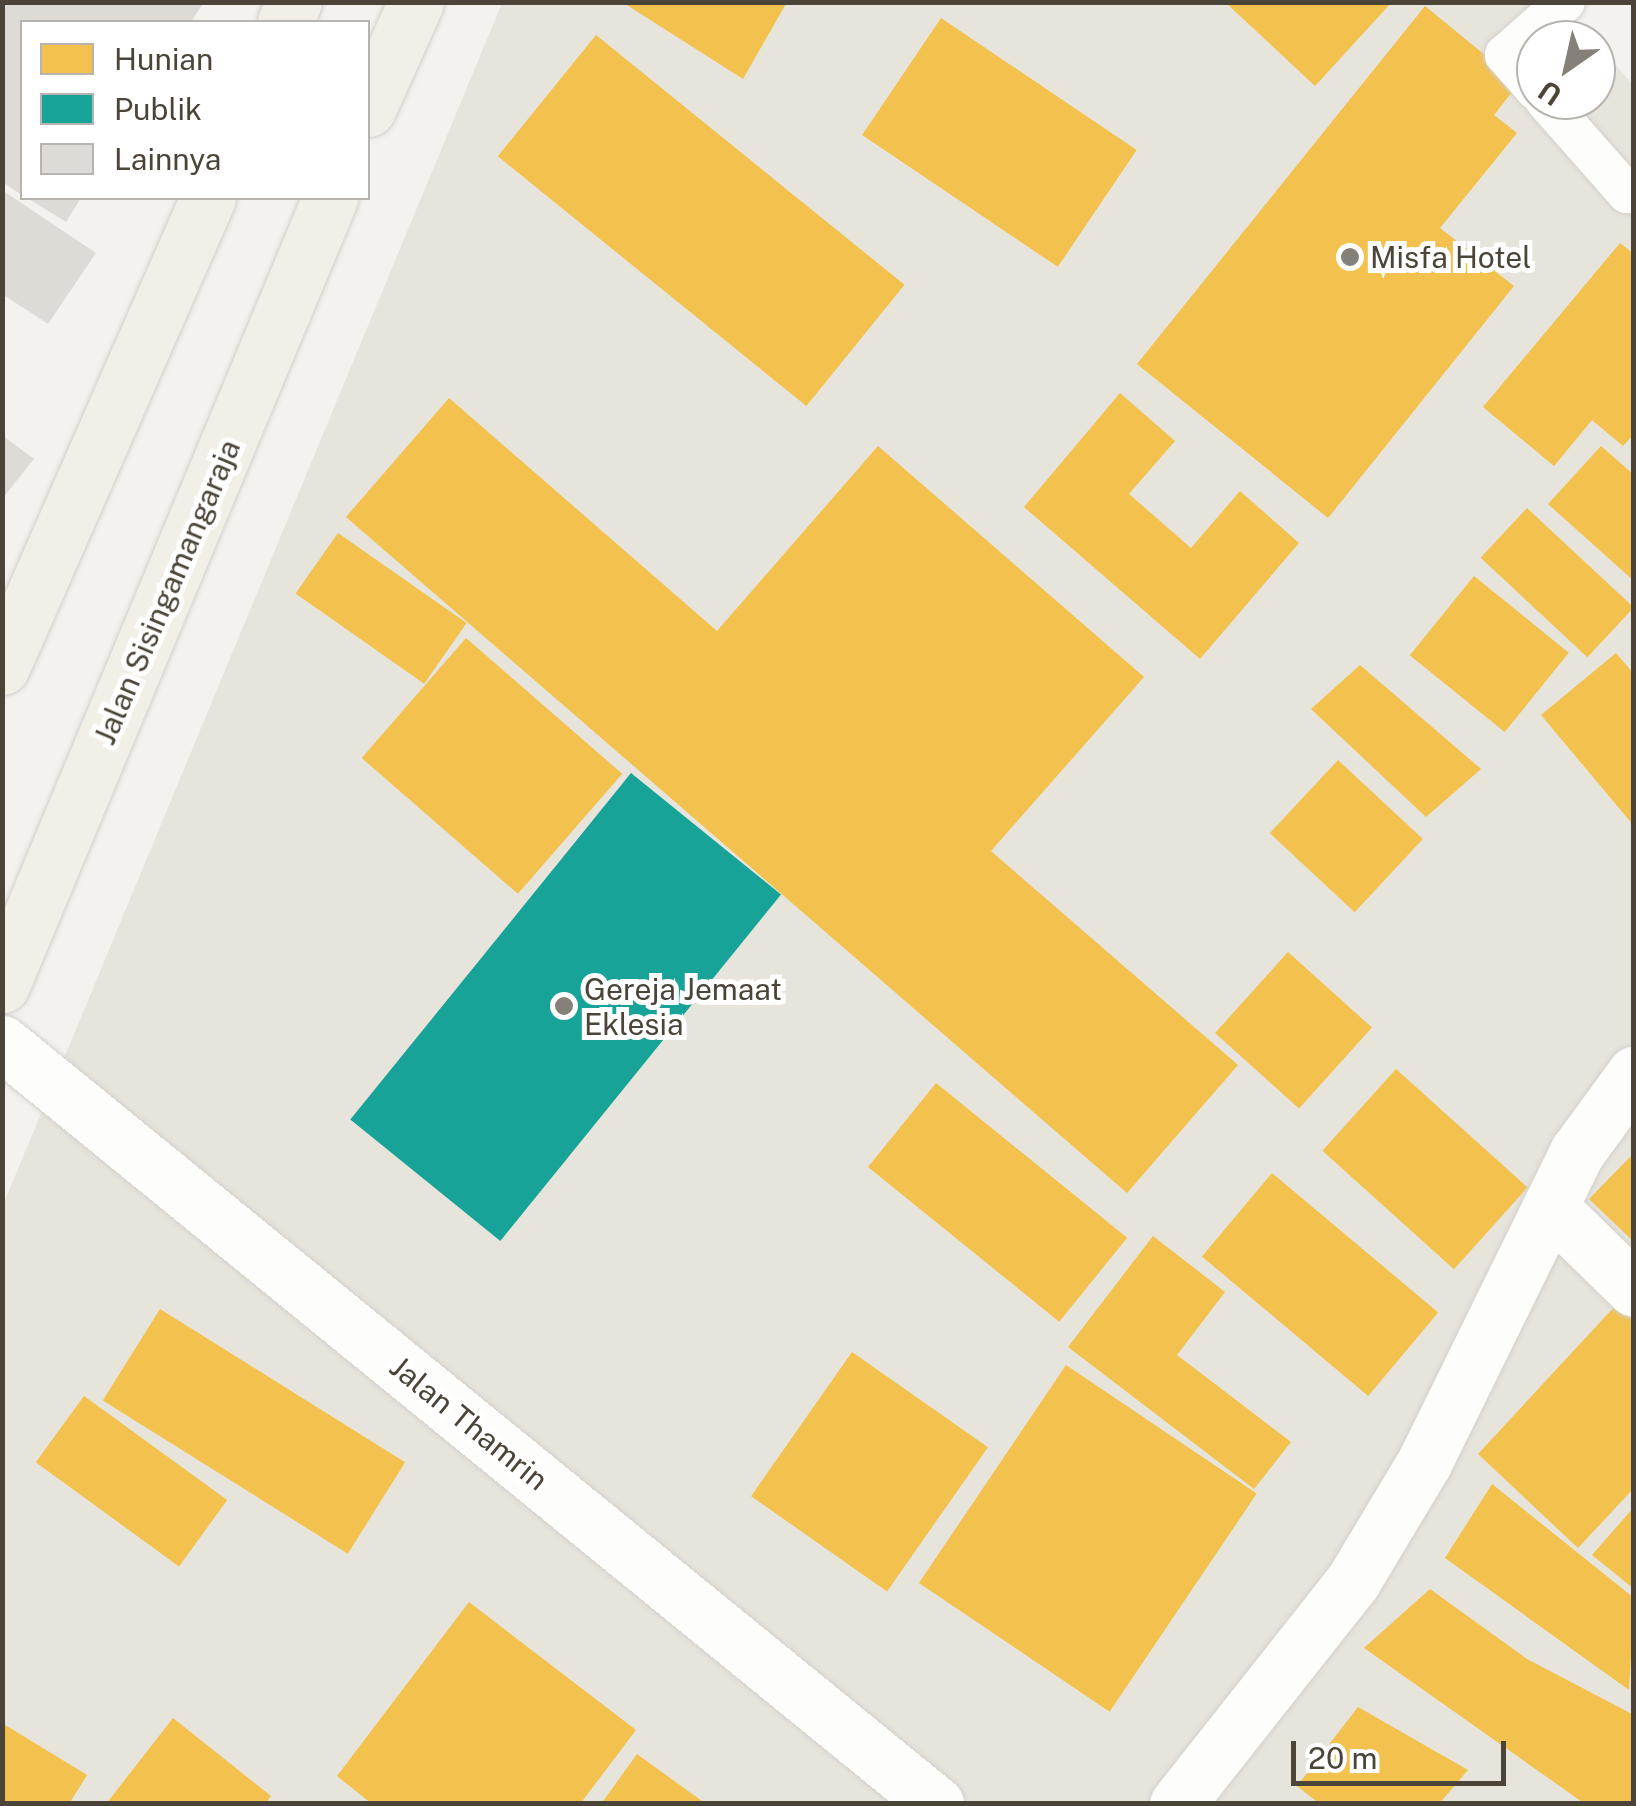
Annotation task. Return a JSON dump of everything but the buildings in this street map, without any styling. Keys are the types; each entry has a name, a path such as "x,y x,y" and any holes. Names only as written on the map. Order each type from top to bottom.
{"main road":[{"path":"370,105 416,2"},
{"path":"5,650 207,200"},
{"name":"Jalan Sisingamangaraja","path":"2,985 329,200"}],"street":[{"name":"Jalan Thamrin","path":"2,1043 936,1804"},
{"path":"1177,1804 1353,1580 1424,1463 1550,1207 1634,1074"},
{"path":"1550,1207 1634,1289"}],"lane":[{"path":"1544,20 1564,2"},
{"path":"1516,45 1505,55 1516,67"},
{"path":"1563,120 1628,193 1634,188"}],"shaded area":[{"path":"502,3 1561,3 1576,20 1516,20 1516,120 1616,120 1616,66 1634,86 1633,1803 3,1804 3,1205"}],"place":[{"name":"Misfa Hotel","path":"1350,257"},
{"name":"Gereja Jemaat Eklesia","path":"564,1006"}]}
